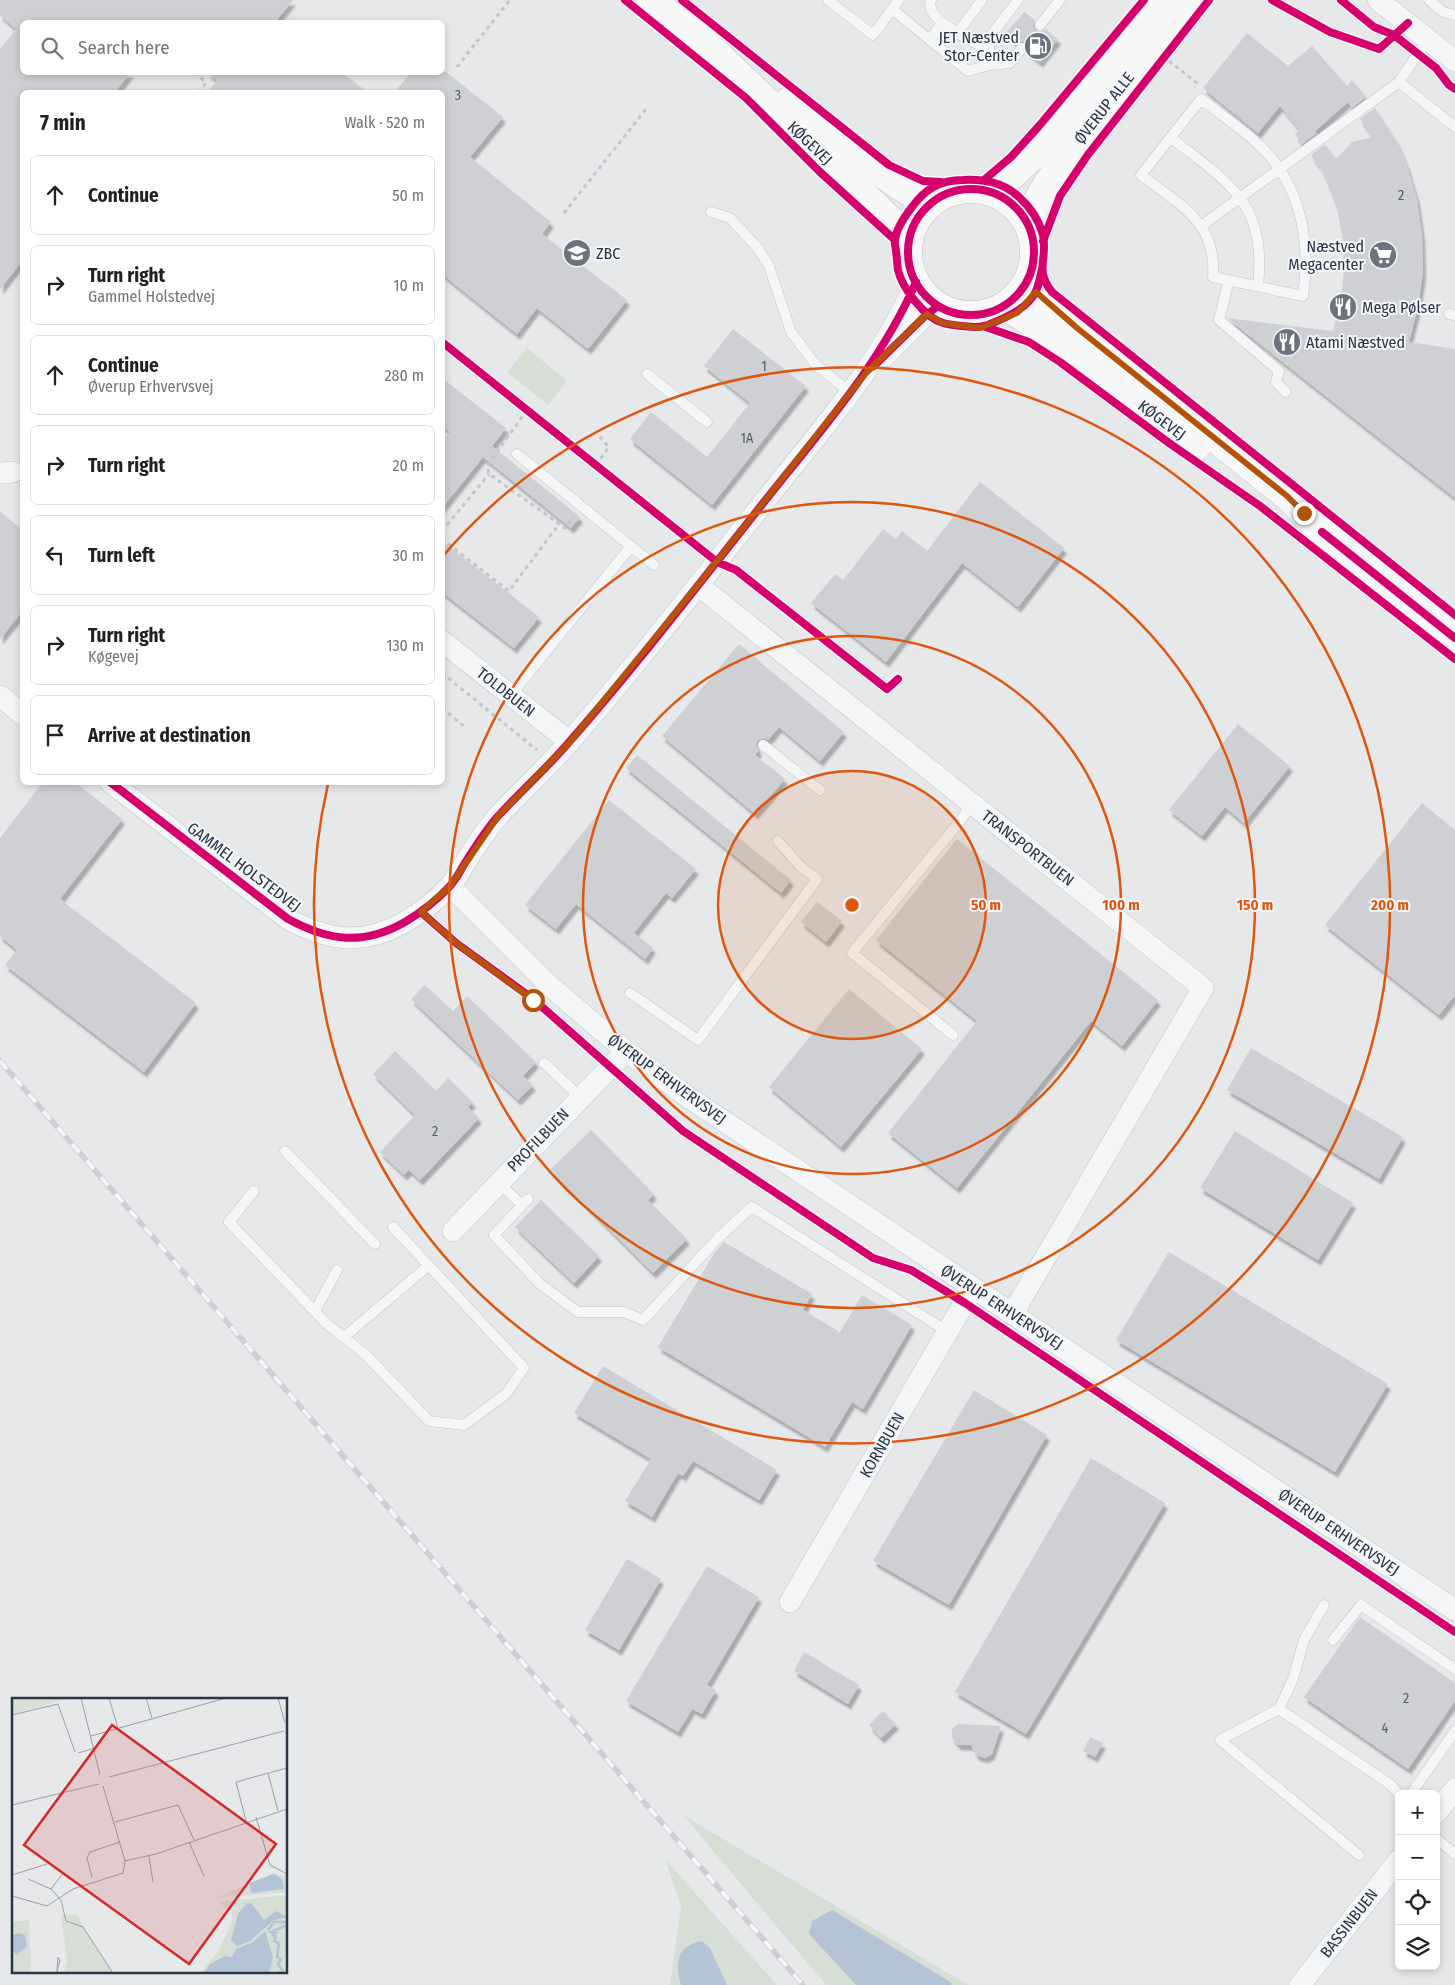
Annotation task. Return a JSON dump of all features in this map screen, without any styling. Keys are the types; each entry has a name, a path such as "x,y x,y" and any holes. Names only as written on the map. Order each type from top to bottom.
{"street":[{"name":"KØGEVEJ","path":"651,0 712,48 909,238"},
{"path":"1378,0 1455,61"},
{"name":"ØVERUP ALLE","path":"990,191 1022,168 1043,147 1176,2"},
{"name":"ØVERUP ALLE","path":"1028,222 1041,194 1058,168 1176,2"},
{"name":"KØGEVEJ","path":"712,48 769,84 872,167 929,204"},
{"path":"974,188 990,191 1012,203 1028,222 1033,240 1034,259 1027,282 1021,292 1004,306 991,312 978,315 964,315 951,312 926,296 916,282 908,260 909,238 916,219 929,204 942,195 958,189 974,188"},
{"path":"450,886 499,815 570,742 851,393 865,374 902,312 916,282"},
{"name":"KØGEVEJ","path":"1027,282 1077,328 1287,496 1322,532 1455,638"},
{"path":"865,374 924,317 939,306"},
{"name":"KØGEVEJ","path":"1004,306 1041,328 1283,509 1322,532"},
{"name":"TRANSPORTBUEN","path":"698,585 1204,988 1013,1313"},
{"name":"TOLDBUEN","path":"445,643 570,742"},
{"path":"0,696 20,712"},
{"name":"GAMMEL HOLSTEDVEJ","path":"114,785 288,919 308,930 328,936 348,938 386,931 421,912 450,886"},
{"name":"ØVERUP ERHVERVSVEJ","path":"450,886 551,987 626,1051 685,1095 1455,1610"},
{"name":"PROFILBUEN","path":"452,1231 626,1051"},
{"name":"KORNBUEN","path":"790,1602 973,1288"},
{"path":"1440,1807 1455,1789"},
{"name":"BASSINBUEN","path":"1300,1985 1395,1865"}],"lane":[{"path":"828,0 873,36 899,0"},
{"path":"931,0 929,4 932,12 942,24 989,50"},
{"path":"958,32 982,0"},
{"path":"989,65 989,38 1018,0"},
{"path":"1040,25 1060,0"},
{"path":"1429,0 1443,12 1455,15"},
{"path":"892,9 968,71 989,65 1010,63 1022,48"},
{"path":"930,40 942,24"},
{"path":"1202,226 1399,82 1428,40"},
{"path":"1399,82 1455,127"},
{"path":"1201,99 1258,144 1279,169 1291,190 1300,211 1305,234 1306,258 1303,296 1213,277 1212,250 1202,226 1191,214 1142,175 1201,99"},
{"path":"1171,138 1226,181 1240,198 1251,218 1258,240 1260,263 1258,286"},
{"path":"711,212 730,218 758,248 769,266 791,332 816,365 851,393"},
{"path":"1229,280 1219,320 1279,371 1276,382 1286,392"},
{"path":"647,374 707,422"},
{"path":"517,454 654,565"},
{"path":"510,696 631,546"},
{"path":"763,746 820,790"},
{"path":"953,1036 852,953 972,804"},
{"path":"630,993 698,1040 817,879 800,866 778,841"},
{"path":"544,1062 580,1097"},
{"path":"285,1151 375,1244"},
{"path":"498,1182 525,1202 494,1235 539,1283 578,1312 624,1312 643,1320 719,1237 752,1207 948,1332"},
{"path":"254,1191 229,1222 315,1311 365,1354 429,1421 464,1425 506,1394 524,1368 393,1227"},
{"path":"344,1337 428,1266"},
{"path":"315,1311 336,1270"},
{"path":"1324,1604 1304,1640 1293,1679 1279,1710 1220,1740 1359,1855"},
{"path":"1333,1640 1361,1605 1455,1669"},
{"path":"1279,1710 1391,1785 1395,1790"},
{"path":"1414,1790 1455,1731"},
{"path":"1440,1841 1455,1854"}],"path":[{"path":"457,67 509,1"},
{"path":"1170,50 1162,60 1197,83 1194,88 1201,99"},
{"path":"197,75 206,83 201,90"},
{"path":"564,213 646,109"},
{"path":"519,404 535,416"},
{"path":"596,465 609,447 598,435"},
{"path":"588,459 603,471"},
{"path":"445,527 489,474"},
{"path":"445,541 510,591 559,524"},
{"path":"445,675 551,761"},
{"path":"445,710 466,728"}],"shaded area":[{"path":"527,348 567,381 548,405 507,372"},
{"path":"683,1815 968,1985 951,1985 952,1983 809,1934 856,1985 826,1985"},
{"path":"665,1859 777,1985 670,1985 681,1906"}],"water":[{"path":"832,1910 952,1983 951,1985 856,1985 809,1934 812,1921"},
{"path":"702,1941 710,1948 727,1985 681,1985 678,1963 682,1951 693,1943"}],"building":[{"path":"0,0 293,0 277,20 20,20 20,75 129,75 117,90 20,90 20,264 0,289 0,49 16,29 0,15"},
{"path":"1024,12 1035,20 1033,24 1035,30 1039,32 1046,29 1058,39 1040,62 1027,52 1029,49 1027,43 1023,41 1017,44 1005,34"},
{"path":"1247,33 1288,66 1312,46 1347,86 1352,80 1366,97 1352,108 1348,102 1315,131 1317,133 1302,144 1295,134 1300,130 1280,106 1258,133 1203,88"},
{"path":"446,72 503,117 470,157 551,222 542,234 627,300 588,349 537,308 517,334 445,276 445,90 397,90 409,75 445,75"},
{"path":"210,75 346,75 364,90 209,90 217,81"},
{"name":"Næstved Megacenter","path":"1375,108 1397,142 1407,166 1417,200 1422,236 1423,272 1418,307 1409,342 1455,349 1455,498 1227,318 1333,331 1341,301 1344,270 1343,240 1337,209 1320,167 1311,155 1325,144 1336,159 1352,142 1373,137 1360,119"},
{"path":"733,329 806,386 712,505 630,439 651,412 707,457 750,403 704,366"},
{"path":"445,380 506,428 492,446 580,517 571,528 483,457 445,504 445,438 450,432 445,428"},
{"path":"980,482 1064,548 1018,607 962,563 886,662 811,603 835,574 843,580 883,529 896,539 902,531 927,551"},
{"path":"0,511 20,528 20,614 0,639"},
{"path":"445,543 539,617 514,648 445,594"},
{"path":"739,644 844,732 820,761 779,727 768,740 764,738 758,740 756,744 759,751 755,755 785,779 755,814 662,736"},
{"path":"1238,724 1290,766 1244,823 1225,807 1202,836 1169,810"},
{"path":"637,755 791,880 781,893 626,768"},
{"path":"41,785 79,785 122,819 60,899 196,1003 144,1072 5,965 17,950 0,936 0,838"},
{"path":"609,800 696,869 672,898 666,893 634,933 653,948 645,959 576,904 556,929 525,905"},
{"path":"1422,803 1455,830 1455,995 1439,1015 1325,925"},
{"path":"957,839 1158,1000 1122,1046 1091,1021 957,1188 888,1133 977,1021 876,940"},
{"path":"817,902 842,921 826,942 801,922"},
{"path":"425,985 453,1011 467,996 536,1062 523,1076 533,1085 518,1100 411,999"},
{"path":"849,989 922,1049 841,1147 769,1087"},
{"path":"1251,1048 1403,1137 1379,1179 1227,1090"},
{"path":"395,1051 436,1091 448,1078 473,1102 468,1107 479,1118 420,1180 409,1170 404,1175 380,1152 415,1115 373,1074"},
{"path":"591,1130 654,1194 648,1200 687,1239 653,1273 550,1170"},
{"path":"1235,1131 1353,1203 1318,1260 1200,1188"},
{"path":"541,1200 599,1256 574,1283 515,1227"},
{"path":"724,1242 812,1294 803,1310 840,1332 862,1295 912,1325 863,1409 852,1402 825,1447 658,1347 715,1252"},
{"path":"1169,1252 1388,1384 1335,1472 1116,1340"},
{"path":"603,1366 777,1470 759,1500 693,1461 683,1476 678,1473 652,1517 625,1501 651,1459 574,1413"},
{"path":"974,1390 1047,1435 949,1605 873,1561"},
{"path":"1091,1458 1165,1503 1026,1734 955,1692"},
{"path":"627,1559 661,1579 619,1650 585,1630"},
{"path":"707,1566 759,1597 707,1685 716,1690 702,1714 692,1709 678,1732 626,1701"},
{"path":"1360,1617 1455,1683 1455,1701 1408,1769 1304,1697"},
{"path":"804,1652 859,1685 848,1704 794,1671"},
{"path":"883,1711 896,1724 881,1738 869,1725"},
{"path":"958,1724 1001,1726 992,1754 985,1758 976,1755 971,1745 958,1745 952,1738 952,1729"},
{"path":"1090,1737 1103,1743 1095,1757 1083,1751"}],"railway":[{"path":"0,1061 803,1985"}],"cycle path":[{"path":"625,0 746,98 820,172 895,240"},
{"path":"682,0 889,165 923,181 941,182"},
{"path":"984,180 1011,157 1039,126 1144,0"},
{"path":"1043,241 1060,196 1087,156 1209,0"},
{"path":"1272,0 1330,32 1379,49 1408,23"},
{"path":"1341,0 1374,27 1394,35 1436,68 1449,85 1455,89"},
{"path":"1042,269 1037,289 1032,297 1022,308 1015,312 982,327 945,324 936,320 922,309 904,285 898,270 896,236 904,218 922,195 940,184 955,180 978,180 993,182 1013,192 1030,209 1041,229 1044,243 1044,277 1052,292 1455,615"},
{"path":"971,189 995,194 1006,199 1016,207 1024,217 1029,228 1034,252 1029,276 1024,287 1016,297 1006,305 995,310 971,315 947,310 936,305 926,297 918,287 913,276 908,252 913,228 918,217 926,207 936,199 947,194 971,189"},
{"path":"114,785 288,919 303,926 332,936 360,937 390,930 417,915 439,897 451,884 491,824 562,750 621,681 829,420 868,368 886,340 916,282"},
{"path":"874,366 934,309"},
{"path":"983,326 1029,342 1060,362 1169,443 1260,506 1455,659"},
{"path":"445,344 717,562 736,570 887,689 898,679"},
{"path":"1322,532 1455,638"},
{"path":"421,912 456,943 533,999 683,1131 873,1258 911,1270 965,1303 1455,1632"}],"place":[{"name":"JET Næstved Stor-Center","path":"1038,46"},
{"name":"ZBC","path":"577,253"},
{"name":"Næstved Megacenter","path":"1383,255"},
{"name":"Mega Pølser","path":"1343,307"},
{"name":"Atami Næstved","path":"1287,342"}],"route":[{"path":"533,1000 456,943 421,912 450,886 499,815 570,742 698,585 865,374 927,314 942,323 980,328 1017,313 1036,292 1077,328 1287,496 1304,513"}]}
